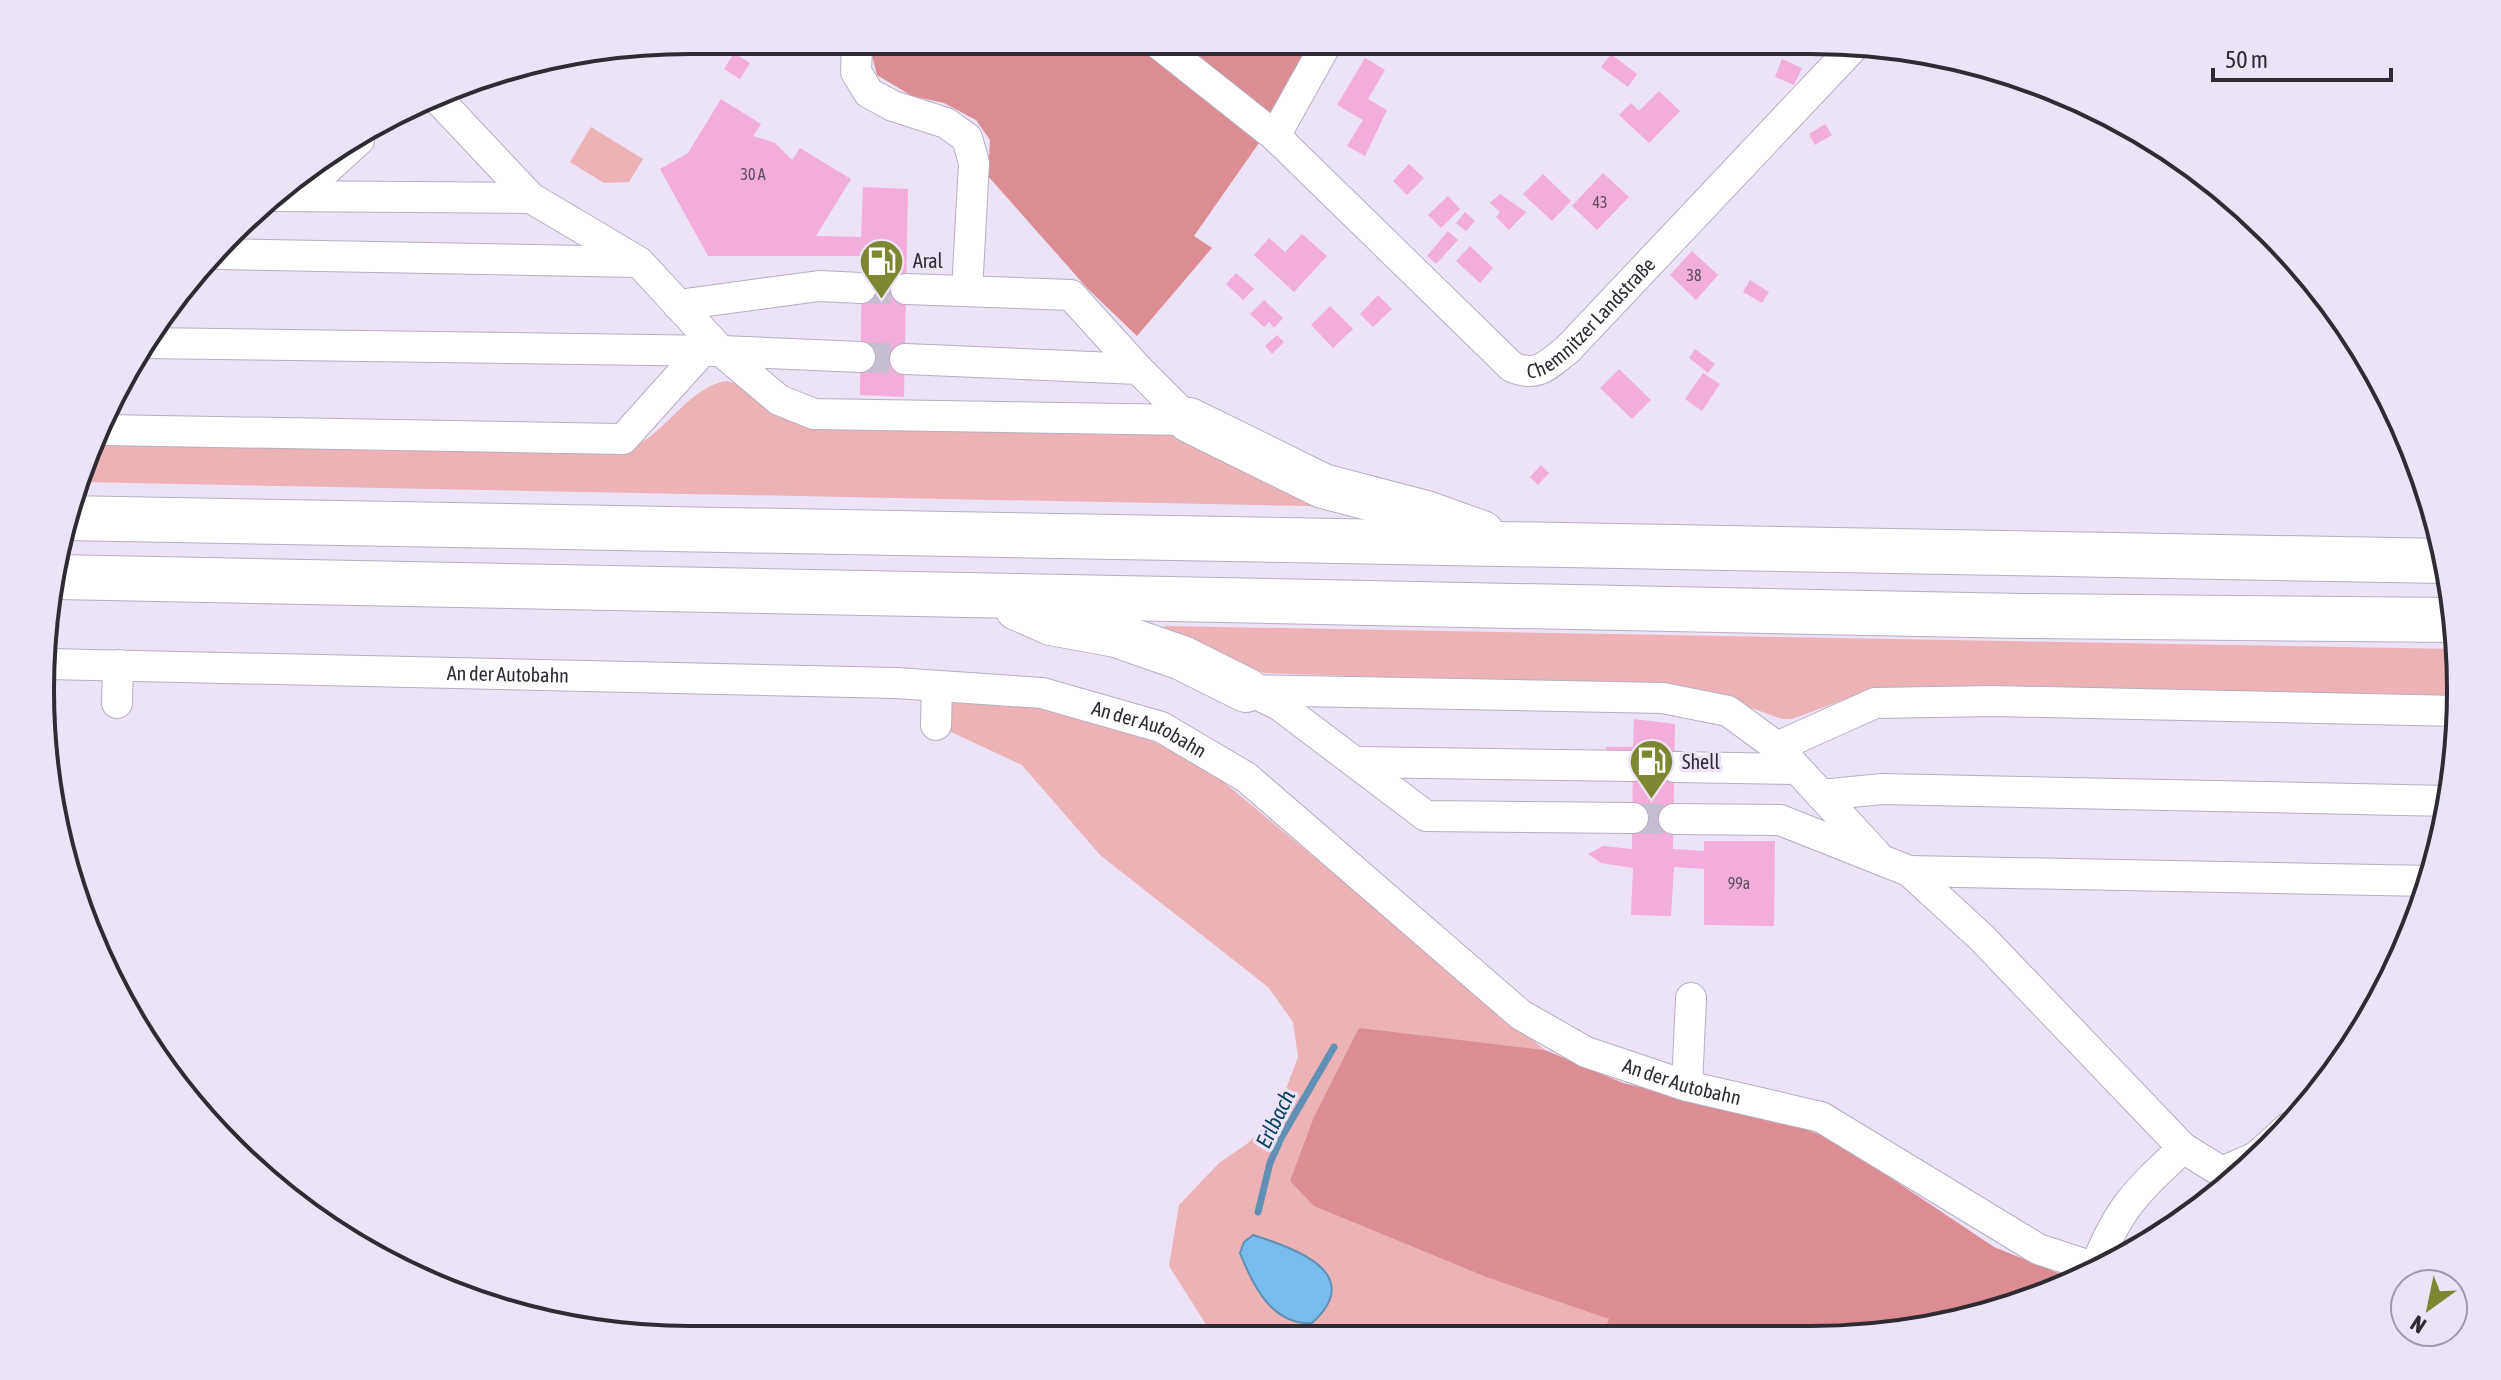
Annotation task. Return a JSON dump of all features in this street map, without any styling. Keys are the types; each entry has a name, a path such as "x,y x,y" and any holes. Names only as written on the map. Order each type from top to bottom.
{"highway":[{"path":"1189,420 1323,486 1426,513 1518,546"},
{"path":"78,518 2434,561"},
{"path":"64,577 2022,616 2443,620"},
{"path":"986,594 1051,623 1116,635 1182,658 1246,690"}],"street":[{"path":"857,54 856,72 869,93 893,106 946,123 967,138 974,163 967,291"},
{"name":"Chemnitzer Landstraße","path":"1171,54 1275,136 1512,367 1537,373 1568,349 1846,55"},
{"path":"1275,136 1321,54"},
{"path":"443,104 531,198 639,262 678,305 712,351 779,400 814,414 1189,420"},
{"path":"290,196 531,198"},
{"path":"227,254 639,262"},
{"path":"678,305 819,286 861,288"},
{"path":"906,289 1071,295 1189,420"},
{"path":"157,343 712,351 860,357"},
{"path":"110,430 623,439 712,351"},
{"path":"905,359 1138,369"},
{"name":"An der Autobahn","path":"55,664 937,686 1042,693 1161,727 1246,777 1521,1015 1586,1052 1687,1086 1821,1117 2038,1249 2083,1264"},
{"path":"117,703 118,665"},
{"path":"936,725 937,686"},
{"path":"1246,690 1663,698 1728,711 1787,758 1896,866 1982,938 2183,1148 2222,1172 2229,1169"},
{"path":"1246,690 1279,705 1426,816 1633,818"},
{"path":"1675,767 1787,758 1875,703 2009,701 2447,711"},
{"path":"1355,762 1633,766"},
{"path":"1821,795 1882,789 2437,801"},
{"path":"1674,819 1780,820 1896,866 2417,881"},
{"path":"1687,1086 1691,998"},
{"path":"2100,1256 2111,1227 2136,1192 2183,1148"}],"shaded area":[{"path":"872,54 1311,54 1277,117 1194,236 1212,248 1137,336 1087,288 988,176 990,140 976,120 944,103 912,96 877,75"},
{"path":"591,127 643,159 629,182 604,183 570,162"},
{"path":"727,381 745,386 775,411 1147,429 1189,436 1355,507 89,482 106,438 637,445 660,429 691,399 714,384"},
{"path":"1165,626 2446,649 2447,698 1870,690 1792,719 1782,719 1695,688 1265,673 1241,668 1159,630"},
{"path":"952,698 1046,706 1125,729 1201,763 1545,1050 1359,1029 1290,1181 1315,1206 1486,1277 1610,1319 1606,1326 1207,1326 1169,1266 1179,1205 1219,1163 1248,1143 1277,1113 1298,1057 1293,1022 1268,987 1100,855 1022,765 936,725"},
{"path":"1359,1028 1545,1050 1623,1083 1787,1122 1834,1140 1994,1247 2062,1274 1976,1304 1894,1321 1811,1326 1606,1326 1609,1319 1486,1277 1314,1206 1290,1181 1314,1117"}],"water":[{"path":"1253,1235 1304,1255 1328,1277 1332,1290 1327,1305 1312,1323 1286,1318 1258,1290 1240,1253 1244,1242"}],"building":[{"path":"733,54 750,63 740,79 724,69"},
{"path":"1611,54 1637,74 1628,87 1601,67"},
{"path":"1365,58 1385,70 1368,99 1387,110 1365,156 1347,146 1363,120 1337,105"},
{"path":"1782,59 1802,68 1794,85 1775,77"},
{"path":"1659,91 1680,111 1649,143 1619,115 1631,103 1639,111"},
{"path":"721,99 761,124 753,136 775,143 792,160 800,148 851,179 816,236 861,237 863,187 908,189 904,397 860,395 862,256 708,256 660,169 688,153"},
{"path":"1825,124 1832,135 1815,145 1809,134"},
{"path":"1409,164 1424,178 1407,195 1393,181"},
{"path":"1603,173 1629,197 1597,230 1572,206"},
{"path":"1543,174 1571,201 1552,221 1523,194"},
{"path":"1500,194 1526,212 1509,230 1496,217 1500,212 1490,203"},
{"path":"1448,196 1460,209 1441,228 1428,215"},
{"path":"1465,212 1475,221 1466,231 1456,223"},
{"path":"1448,231 1458,240 1436,264 1427,256"},
{"path":"1302,234 1327,256 1294,292 1254,255 1269,238 1285,252"},
{"path":"1470,246 1493,268 1480,283 1456,261"},
{"path":"1692,251 1718,275 1696,300 1670,275"},
{"path":"1236,273 1254,289 1243,300 1226,284"},
{"path":"1750,280 1769,292 1762,303 1743,292"},
{"path":"1378,295 1392,309 1373,327 1360,314"},
{"path":"1264,300 1283,318 1274,328 1269,322 1264,327 1250,314"},
{"path":"1330,306 1353,329 1333,348 1311,325"},
{"path":"1277,335 1284,342 1272,354 1265,346"},
{"path":"1695,349 1715,364 1708,373 1689,358"},
{"path":"1619,369 1651,400 1632,419 1600,388"},
{"path":"1703,373 1720,384 1702,411 1685,399"},
{"path":"1541,465 1549,473 1538,485 1530,477"},
{"path":"1634,719 1675,724 1673,849 1704,851 1704,841 1775,841 1774,926 1704,925 1704,869 1674,867 1671,916 1631,915 1633,868 1601,863 1588,854 1603,846 1632,849 1633,758 1608,759 1606,747 1633,747"}],"waterway":[{"name":"Erlbach","path":"1258,1212 1270,1163 1281,1138 1334,1047"}],"tunnel":[{"path":"861,288 906,289"},
{"path":"860,357 905,359"},
{"path":"1633,766 1675,767"},
{"path":"1633,818 1674,819"}],"place":[{"name":"Aral","path":"882,300"},
{"name":"Shell","path":"1651,801"}]}
